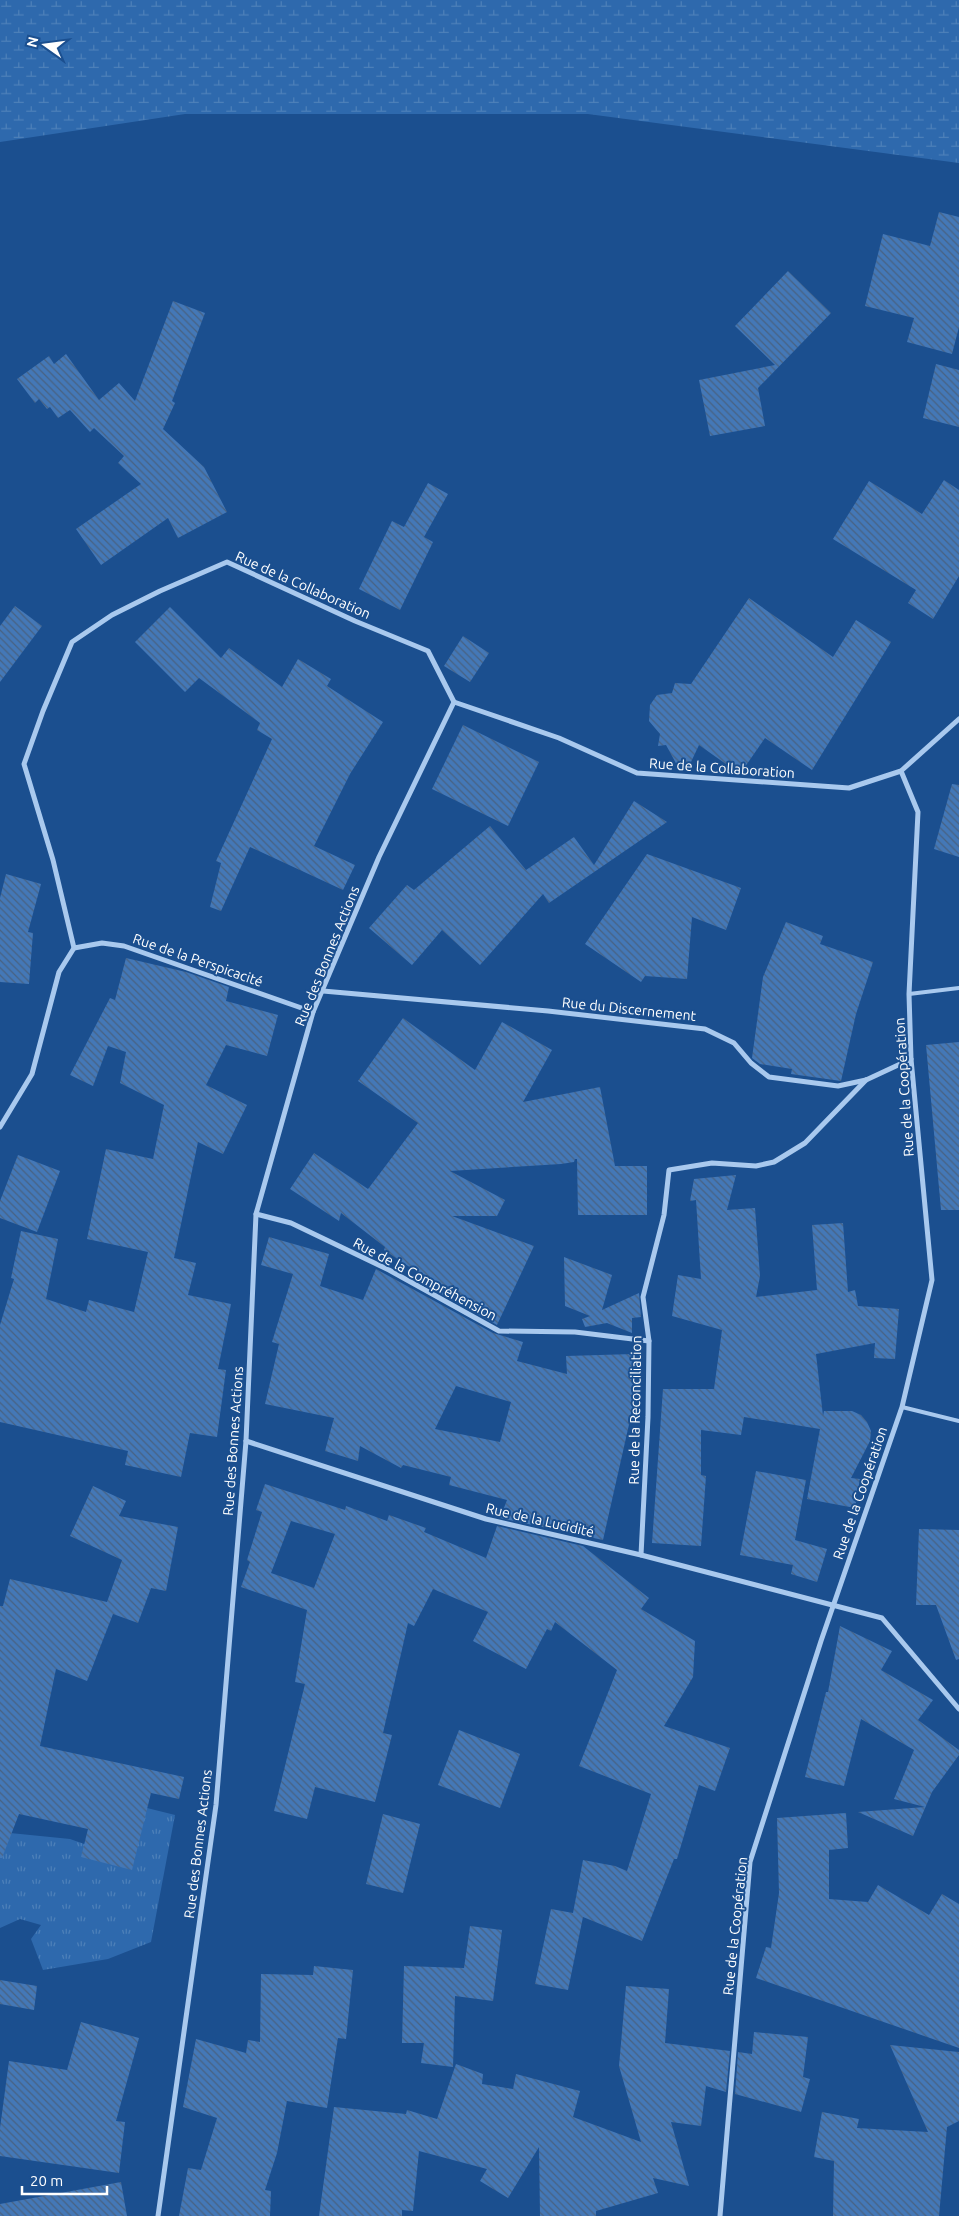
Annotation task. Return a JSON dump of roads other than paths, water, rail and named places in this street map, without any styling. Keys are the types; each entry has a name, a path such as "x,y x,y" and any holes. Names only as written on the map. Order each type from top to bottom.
{"street":[{"name":"Rue de la Collaboration","path":"74,948 53,860 24,764 43,711 72,642 112,615 160,590 227,562 355,621 428,651 454,702 558,738 637,774 849,788 901,771 959,719"},
{"name":"Rue des Bonnes Actions","path":"158,2216 216,1805 246,1441 256,1214 313,1012 380,857 454,702"},
{"name":"Rue de la Coopération","path":"720,2216 750,1862 833,1604 902,1407 932,1280 911,1059 909,994 918,812 901,771"},
{"name":"Rue de la Perspicacité","path":"74,948 102,943 124,946 313,1012"},
{"path":"0,1127 32,1074 59,972 74,948"},
{"name":"Rue du Discernement","path":"322,990 705,1028 734,1043 751,1063 769,1077 838,1086 866,1080 911,1059"},
{"name":"Rue de la Reconciliation","path":"641,1555 648,1417 649,1341 643,1297 664,1215 669,1170 712,1163 756,1166 774,1162 804,1143 866,1080"},
{"name":"Rue de la Compréhension","path":"256,1214 290,1224 389,1270 499,1331 575,1332 649,1341"},
{"name":"Rue de la Lucidité","path":"246,1441 486,1519 641,1555 882,1618 959,1709"}],"lane":[{"path":"909,994 959,988"},
{"path":"902,1407 959,1421"}]}
